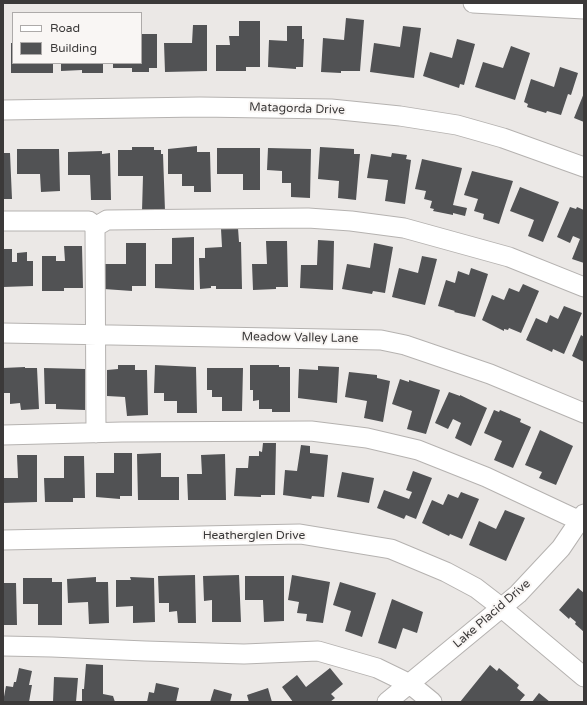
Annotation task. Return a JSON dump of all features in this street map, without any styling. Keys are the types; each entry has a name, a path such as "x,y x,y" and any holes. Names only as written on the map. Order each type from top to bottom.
{"street":[{"path":"473,3 584,9"},
{"name":"Matagorda Drive","path":"3,110 200,107 331,109 400,116 457,126 503,138 584,167"},
{"path":"95,227 107,220 308,218 351,221 404,228 508,257 584,288"},
{"path":"3,221 89,221 95,227 96,433"},
{"name":"Meadow Valley Lane","path":"3,333 381,340 405,345 490,374 584,413"},
{"path":"3,435 311,432 366,438 425,453 486,477 581,525"},
{"name":"Lake Placid Drive","path":"387,702 518,594 581,525"},
{"name":"Heatherglen Drive","path":"3,540 300,534 391,549 452,575 476,588 584,677"},
{"path":"3,646 244,654 318,651 377,668 410,684 432,702"}],"building":[{"path":"346,18 364,20 360,71 341,71 341,73 321,72 323,38 344,40"},
{"path":"239,21 260,21 260,67 246,67 246,71 216,71 216,45 230,45 229,36 239,36"},
{"path":"193,25 207,25 207,71 165,72 164,43 192,43"},
{"path":"287,26 302,26 302,39 304,39 303,67 296,67 296,69 268,67 269,40 287,41"},
{"path":"403,26 421,28 414,78 370,72 374,43 400,47"},
{"path":"142,34 157,34 157,68 149,68 149,72 132,72 132,68 113,68 113,64 142,64"},
{"path":"457,39 475,44 464,85 460,84 459,88 423,76 430,52 452,58"},
{"path":"11,43 12,64 53,64 53,73 11,73"},
{"path":"511,46 530,53 515,100 475,87 483,62 503,68"},
{"path":"61,64 103,64 103,73 82,73 82,70 61,71"},
{"path":"560,67 578,73 571,95 568,94 561,115 547,111 546,113 527,107 528,104 524,102 531,79 554,87"},
{"path":"584,93 584,122 574,118"},
{"path":"197,146 197,152 210,152 211,192 194,192 194,186 182,186 182,174 168,174 168,149"},
{"path":"132,147 154,147 154,150 161,150 161,154 163,154 165,211 142,211 143,176 118,176 118,150 132,150"},
{"path":"320,147 354,149 354,154 360,154 356,200 338,198 339,181 318,179"},
{"path":"217,148 260,148 260,190 243,190 243,174 217,174"},
{"path":"268,148 311,149 310,198 291,197 291,183 282,183 282,171 267,170"},
{"path":"17,149 59,149 60,191 41,192 40,174 17,174"},
{"path":"102,151 102,154 110,153 111,200 91,200 90,175 68,175 68,152"},
{"path":"3,153 10,153 12,199 3,199"},
{"path":"392,153 407,155 406,159 411,160 405,204 385,201 388,180 367,178 371,154 391,157"},
{"path":"422,159 462,168 453,205 467,208 465,216 433,211 434,209 430,208 432,201 424,199 426,191 415,189"},
{"path":"472,171 513,181 499,224 483,219 484,214 474,211 478,199 464,195"},
{"path":"520,187 559,202 543,242 528,236 534,220 510,211"},
{"path":"570,207 576,209 577,207 584,210 584,263 572,259 580,239 573,236 570,243 557,237"},
{"path":"238,228 239,242 241,242 242,289 216,289 216,286 211,286 211,288 200,289 199,258 205,258 205,248 222,247 221,229"},
{"path":"194,237 194,290 155,288 155,264 172,264 172,238"},
{"path":"318,240 334,241 333,290 300,288 301,265 317,265"},
{"path":"266,241 287,241 288,287 253,290 252,264 267,264"},
{"path":"126,243 146,243 146,286 132,286 132,291 104,289 104,264 126,264"},
{"path":"374,243 393,247 385,293 373,291 372,294 342,289 347,264 370,268"},
{"path":"64,246 82,246 83,288 64,288 64,291 42,291 42,256 56,256 56,261 65,261"},
{"path":"3,249 12,249 12,262 17,262 17,253 27,252 27,261 33,261 33,286 3,287"},
{"path":"422,256 437,259 425,305 392,297 399,268 418,273"},
{"path":"471,268 488,274 475,317 438,306 446,280 455,283 458,271 469,275"},
{"path":"523,284 539,291 521,333 509,328 508,330 504,329 504,331 482,320 492,295 504,300 509,288 519,292"},
{"path":"564,306 582,313 564,354 553,349 552,352 526,340 536,318 547,323 550,315 558,319"},
{"path":"581,335 584,337 584,362 572,356"},
{"path":"118,365 135,365 135,370 147,370 148,415 127,416 125,397 107,396 107,370 118,369"},
{"path":"155,365 196,367 197,413 177,413 177,401 164,401 164,393 154,393"},
{"path":"250,365 279,365 279,367 290,367 290,412 272,412 272,409 259,409 259,400 253,401 253,390 250,390"},
{"path":"318,366 339,367 337,403 298,398 299,369 318,370"},
{"path":"3,368 37,368 39,409 21,410 20,403 10,404 10,393 3,393"},
{"path":"44,368 85,369 85,410 56,409 56,404 45,404"},
{"path":"207,368 243,368 242,411 222,411 222,397 212,397 212,390 207,390"},
{"path":"349,372 377,375 377,378 390,381 383,422 364,418 367,401 345,397"},
{"path":"400,379 409,382 409,380 440,390 426,434 407,429 412,411 392,404"},
{"path":"449,392 460,395 487,408 471,446 455,438 461,423 453,419 448,429 435,423"},
{"path":"494,410 499,412 500,410 521,419 520,422 531,427 513,468 494,460 502,441 484,433"},
{"path":"540,430 573,446 556,485 539,478 542,472 525,465"},
{"path":"263,443 276,443 275,495 261,495 261,497 234,496 236,468 248,468 249,456 259,456 259,451 262,452"},
{"path":"301,445 310,446 310,453 328,455 324,497 312,496 311,499 283,495 285,470 297,471"},
{"path":"114,453 132,453 132,496 120,496 120,499 96,497 96,473 114,473"},
{"path":"161,453 161,477 179,477 179,500 138,500 137,454"},
{"path":"225,454 226,500 188,500 187,474 202,474 201,455"},
{"path":"17,455 37,455 37,502 3,503 3,478 18,478"},
{"path":"64,456 84,456 85,498 73,498 73,502 45,502 44,478 64,478"},
{"path":"413,471 432,478 416,519 406,515 404,519 377,508 384,490 409,499 412,492 406,490"},
{"path":"342,472 374,478 369,503 337,497"},
{"path":"461,492 479,499 462,539 450,534 449,536 422,523 432,500 443,505 448,494 458,498"},
{"path":"505,510 525,518 506,561 469,545 479,521 496,529"},
{"path":"195,575 196,623 178,623 177,611 169,612 169,603 159,603 158,576"},
{"path":"239,575 241,622 212,622 212,600 204,601 203,576"},
{"path":"292,575 330,582 323,623 306,621 307,614 297,613 299,602 288,600"},
{"path":"245,576 284,576 284,621 264,622 263,600 245,600"},
{"path":"96,577 96,582 108,582 109,623 89,624 88,602 68,603 67,579"},
{"path":"130,577 154,578 155,622 133,623 133,606 116,607 116,580 131,580"},
{"path":"23,578 52,578 52,582 62,582 62,625 38,625 38,604 23,604"},
{"path":"340,582 376,593 362,637 345,631 351,611 333,605"},
{"path":"3,583 16,583 17,625 3,625"},
{"path":"578,588 584,593 584,632 575,624 576,622 570,617 569,619 559,610"},
{"path":"392,599 423,612 417,633 403,628 396,649 378,643"},
{"path":"86,664 103,665 103,694 113,696 115,702 82,702 82,689 84,689"},
{"path":"490,665 497,671 499,668 519,685 517,688 525,695 519,702 460,702"},
{"path":"19,668 32,671 29,685 32,685 29,702 3,702 6,686 13,687 14,682 16,682"},
{"path":"330,668 343,684 331,694 335,698 330,702 293,702 282,687 297,675 306,687"},
{"path":"54,677 78,678 76,702 53,702"},
{"path":"156,683 179,688 176,702 147,702 149,692 154,693"},
{"path":"268,688 272,702 249,702 247,695"},
{"path":"214,689 232,694 230,702 210,702"},
{"path":"539,693 550,702 532,702"}]}
